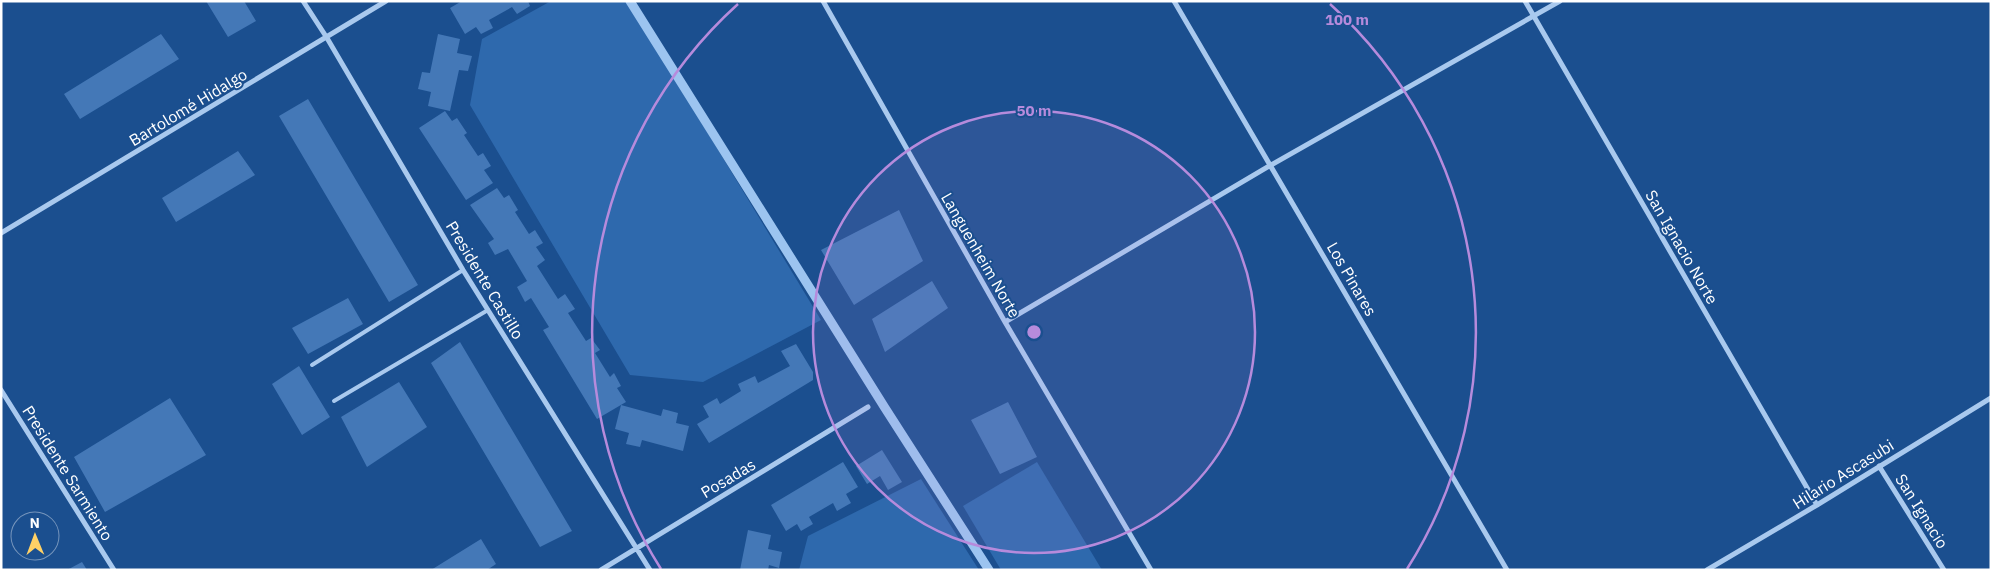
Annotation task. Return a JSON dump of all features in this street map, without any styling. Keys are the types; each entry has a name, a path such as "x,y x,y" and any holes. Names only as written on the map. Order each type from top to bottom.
{"street":[{"name":"Presidente Castillo","path":"303,1 327,38 463,270 650,570"},
{"name":"Bartolomé Hidalgo","path":"1,233 386,1"},
{"name":"Languenheim Norte","path":"823,1 1004,322 1151,570"},
{"name":"Los Pinares","path":"1174,1 1507,570"},
{"name":"San Ignacio Norte","path":"1526,1 1817,505"},
{"path":"1004,322 1271,165 1560,1"},
{"name":"Presidente Sarmiento","path":"1,390 114,570"},
{"name":"Hilario Ascasubi","path":"1707,570 1991,398"},
{"name":"Posadas","path":"601,570 868,407"},
{"name":"San Ignacio","path":"1879,466 1944,570"}],"lane":[{"path":"312,365 463,270"},
{"path":"334,401 488,310"}],"shaded area":[{"path":"551,1 628,1 821,320 703,382 630,375 470,105 482,39"},
{"path":"1037,462 1102,570 1001,570 963,506"},
{"path":"921,479 979,570 799,570 808,536"}],"building":[{"path":"206,1 244,1 256,21 228,37"},
{"path":"462,1 528,1 530,6 517,14 512,7 489,20 493,28 481,34 476,27 465,34 450,8"},
{"path":"161,34 179,59 80,119 64,94"},
{"path":"438,34 460,39 457,53 472,56 468,71 459,70 450,111 428,106 431,92 418,89 422,72 430,73"},
{"path":"308,99 418,285 389,302 279,116"},
{"path":"445,111 452,121 457,118 467,133 464,135 478,156 483,153 491,166 484,170 493,183 466,200 419,128"},
{"path":"238,151 255,175 176,222 162,198"},
{"path":"497,188 504,198 509,195 518,210 515,212 529,234 535,230 543,243 536,247 545,260 537,266 558,299 565,294 575,309 568,313 586,341 591,338 600,350 595,353 610,377 614,373 621,386 617,388 626,402 597,419 543,330 549,327 531,298 525,302 517,287 527,281 508,249 495,255 488,243 494,239 470,205"},
{"path":"899,210 923,261 854,305 821,250"},
{"path":"932,281 948,308 885,352 872,319"},
{"path":"348,298 363,324 308,354 292,328"},
{"path":"460,342 572,531 540,547 431,363"},
{"path":"796,344 813,372 813,380 709,443 697,424 709,417 703,406 717,398 720,404 741,391 738,384 755,376 758,383 790,366 781,351"},
{"path":"299,366 330,417 302,435 272,384"},
{"path":"399,382 427,427 367,467 341,417"},
{"path":"170,398 206,455 105,512 74,457"},
{"path":"1008,402 1037,457 1000,474 971,420"},
{"path":"621,405 661,416 663,409 678,413 676,423 689,426 683,451 642,440 640,447 626,444 629,433 615,429"},
{"path":"882,450 902,482 888,490 880,476 867,484 856,466"},
{"path":"843,462 858,487 846,494 851,503 837,511 833,503 809,517 813,524 801,531 797,524 786,531 771,505"},
{"path":"748,530 771,535 768,549 782,552 779,568 769,565 768,570 740,570"},
{"path":"481,539 496,564 487,570 431,570"},
{"path":"82,562 87,570 67,570"}],"waterway":[{"path":"630,1 885,408 989,570"}]}
